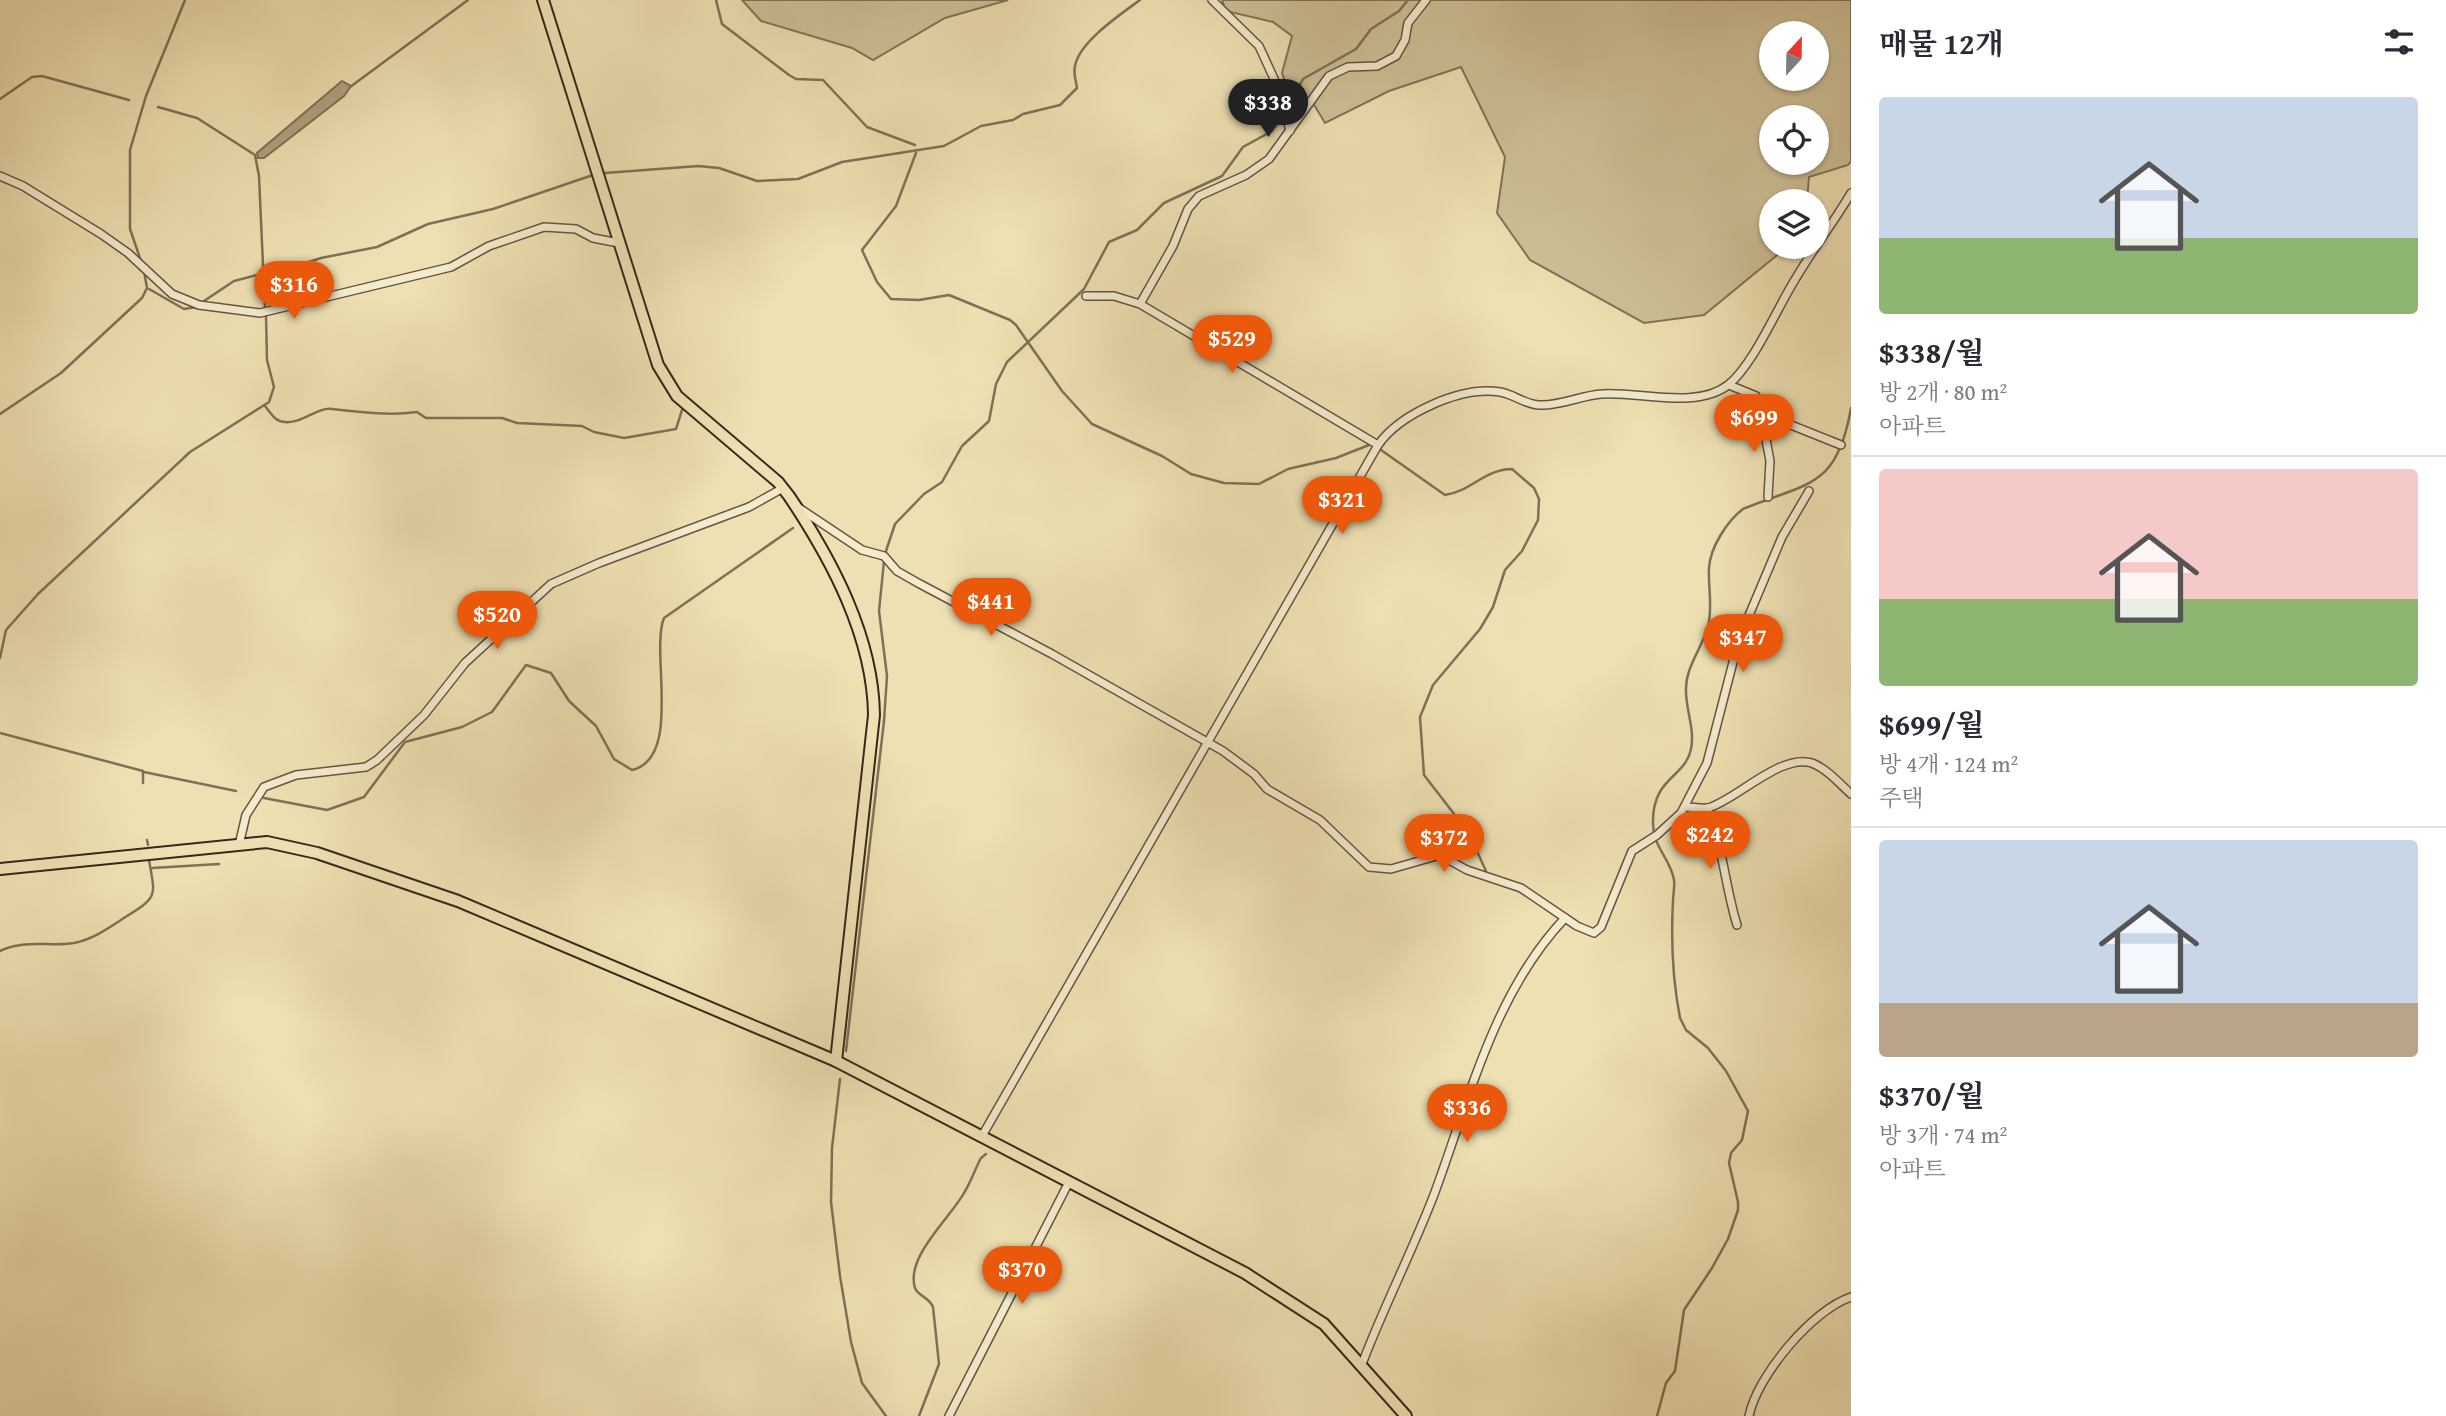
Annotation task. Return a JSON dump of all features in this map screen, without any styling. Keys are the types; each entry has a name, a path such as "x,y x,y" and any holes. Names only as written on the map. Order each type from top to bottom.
{"main road":[{"path":"542,0 658,365 670,388 783,488 796,506 853,617 871,665 874,695 836,1061"},
{"path":"0,869 258,842 288,845 427,889 836,1061 1192,1244 1293,1301 1324,1324 1406,1416"}],"street":[{"path":"1212,0 1259,46 1287,110 1290,133"},
{"path":"1140,304 1173,246 1193,202 1199,196 1257,169 1269,159 1329,76 1348,67 1377,66 1396,56 1405,40 1408,23 1426,0"},
{"path":"0,176 59,207 119,247 172,294 200,305 260,313 451,267 489,246 544,227 576,229 593,239 619,243"},
{"path":"1729,385 1761,341 1795,279 1851,193"},
{"path":"1086,296 1114,296 1140,304 1378,445"},
{"path":"982,1136 1378,445 1401,420 1458,397 1502,392 1538,405 1618,393 1680,398 1729,385 1756,396 1770,461 1768,497"},
{"path":"1761,413 1841,445"},
{"path":"239,845 246,815 264,787 296,775 366,767 377,760 424,715 458,670 551,584 591,566 749,507 783,488"},
{"path":"796,506 862,550 884,556 903,575 1052,654 1235,759 1267,789 1320,820 1369,867 1391,869 1440,855 1467,870 1521,888 1586,931 1598,931 1636,847 1654,837 1686,807 1712,750 1739,639 1782,537 1809,491"},
{"path":"1686,807 1707,808 1746,784 1799,761 1823,769 1851,794"},
{"path":"1707,808 1717,830 1728,897 1737,925"},
{"path":"1362,1364 1419,1231 1505,1003 1538,949 1565,918"},
{"path":"949,1416 1069,1182"},
{"path":"1749,1416 1763,1380 1811,1322 1829,1307 1851,1297"}],"shaded area":[{"path":"742,0 1008,0 945,18 873,60 852,48 761,21"},
{"path":"1222,0 1851,0 1851,161 1848,165 1829,171 1829,105 1759,105 1759,175 1816,175 1809,177 1808,189 1759,189 1759,259 1772,259 1704,315 1644,323 1530,260 1497,213 1505,157 1461,67 1389,91 1325,123 1313,103 1293,104 1282,73 1292,36 1273,22 1226,11"},
{"path":"342,81 351,86 344,96 264,158 258,158 257,153"}],"waterway":[{"path":"141,261 130,229 130,150 146,96 185,0"},
{"path":"350,87 468,0"},
{"path":"716,0 722,24 789,75 796,79 823,80 867,127 915,145"},
{"path":"605,173 698,166 719,168 757,181 798,179 842,162 944,146 981,126 1013,120 1023,114 1060,105 1077,88 1074,69 1084,48 1102,29 1140,0"},
{"path":"1287,108 1303,79 1356,49 1371,29 1399,11 1408,0"},
{"path":"0,99 32,77 42,76 129,100"},
{"path":"158,107 197,118 255,155 259,176 265,310"},
{"path":"885,554 895,524 924,494 942,482 962,446 989,421 996,384 1007,362 1084,289 1109,242 1137,230 1164,203 1222,176 1243,147 1272,131 1284,114"},
{"path":"916,153 896,206 862,250 877,282 891,299 919,300 949,295 1010,320 1062,391 1092,424 1162,456 1191,474 1224,483 1259,484 1288,469 1336,458 1369,445"},
{"path":"275,273 321,258 377,247 428,224 493,209 593,175"},
{"path":"0,414 61,373 142,298 147,288 144,271"},
{"path":"201,303 234,281 257,275"},
{"path":"149,289 184,309 196,307"},
{"path":"0,658 6,630 38,594 190,452 269,402 274,387 267,360 266,316"},
{"path":"265,406 282,422 297,421 326,409 385,414 417,412 426,418 502,418 517,423 582,426 594,432 624,438 676,429 682,410"},
{"path":"1657,1416 1666,1383 1675,1371 1684,1310 1728,1239 1738,1210 1729,1163 1731,1153 1742,1140 1748,1111 1726,1071 1708,1048 1686,1030 1680,1018 1673,960 1674,880 1655,838 1654,806 1663,787 1688,759 1691,749 1692,734 1686,682 1708,626 1710,560 1720,535 1743,509 1802,487 1828,468 1845,434 1851,408"},
{"path":"1381,450 1445,495 1462,490 1486,476 1512,469 1534,488 1539,499 1538,520 1522,551 1505,570 1493,607 1480,629 1433,685 1420,717 1424,775 1468,832 1486,871"},
{"path":"264,798 327,810 364,797 405,742 462,727 492,712 526,665 551,673 569,701 596,726 614,759 632,770 647,761 657,746 661,726 660,654 664,618 793,528"},
{"path":"846,1051 884,721 887,676 879,611 884,561"},
{"path":"0,733 143,771 143,783"},
{"path":"144,772 236,791"},
{"path":"147,840 148,845"},
{"path":"0,951 27,944 74,943 108,928 150,899 153,888 149,860"},
{"path":"152,868 219,864"},
{"path":"840,1079 832,1148 831,1202 840,1276 851,1342 862,1383 886,1416"},
{"path":"919,1416 939,1364 933,1307 915,1288 917,1263 931,1238 958,1203 981,1158 986,1154"}]}
